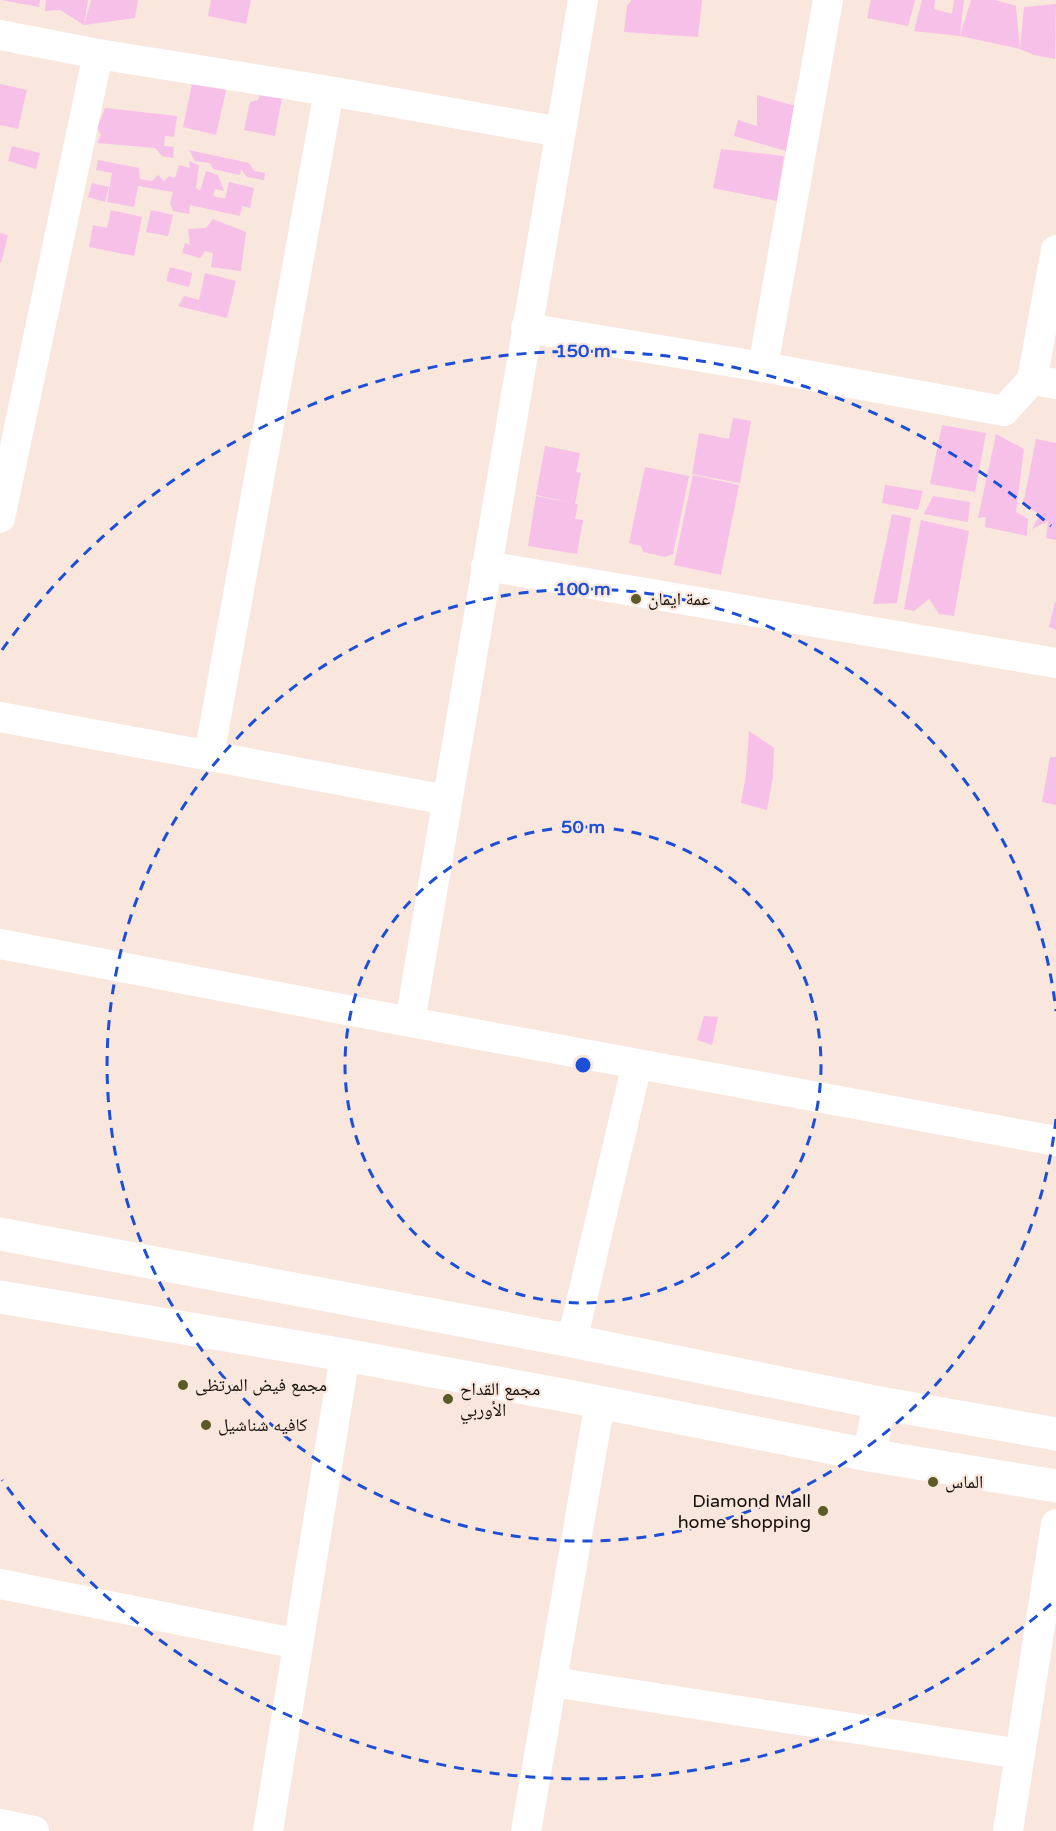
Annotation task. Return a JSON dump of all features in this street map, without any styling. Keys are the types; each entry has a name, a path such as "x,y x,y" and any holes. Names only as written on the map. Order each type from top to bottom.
{"street":[{"path":"410,1022 583,0"},
{"path":"763,367 828,0"},
{"path":"0,35 98,54 329,91 560,132"},
{"path":"0,518 98,54"},
{"path":"209,756 329,91"},
{"path":"526,328 763,367 1004,411 1044,382 1056,250"},
{"path":"486,566 1056,663"},
{"path":"0,717 447,800"},
{"path":"0,945 1056,1141"},
{"path":"572,1341 637,1064"},
{"path":"0,1234 572,1341 880,1403 1056,1434"},
{"path":"0,1297 345,1355 869,1455 1056,1486"},
{"path":"268,1831 345,1355"},
{"path":"526,1831 600,1402"},
{"path":"869,1455 880,1403"},
{"path":"1008,1831 1056,1524"},
{"path":"0,1584 298,1644"},
{"path":"552,1682 1020,1754"}],"building":[{"path":"1,0 40,0 39,7"},
{"path":"46,0 88,0 84,25 60,10 45,11"},
{"path":"91,0 138,0 135,18 84,25"},
{"path":"211,0 251,0 246,24 208,16"},
{"path":"632,0 702,0 698,37 624,32 627,6"},
{"path":"871,0 915,0 908,26 867,18"},
{"path":"922,0 935,0 934,9 952,14 954,0 964,0 960,36 914,31"},
{"path":"971,0 995,0 1016,6 1020,49 960,36"},
{"path":"1056,4 1055,59 1034,55 1020,49 1024,7"},
{"path":"204,77 228,82 216,135 183,127 192,84 202,86"},
{"path":"0,84 27,90 18,129 0,125"},
{"path":"261,88 283,92 275,136 244,130 250,102 258,100"},
{"path":"757,95 799,107 786,151 734,136 738,120 757,126"},
{"path":"105,108 177,116 174,137 165,136 164,146 174,147 173,158 162,156 155,148 97,143 101,135 97,128"},
{"path":"12,146 40,153 36,169 8,161"},
{"path":"721,149 784,156 777,201 713,188"},
{"path":"189,150 249,163 254,171 265,173 264,180 247,177 241,169 240,175 213,169 210,163 195,161"},
{"path":"98,160 139,168 140,179 152,181 158,175 164,181 169,176 175,178 179,165 190,168 189,161 199,165 196,188 200,191 206,171 218,175 224,191 215,189 213,196 225,199 229,182 254,188 250,208 242,206 240,216 190,205 189,214 173,211 170,203 173,192 138,186 134,207 107,202 112,173 96,170"},
{"path":"92,183 109,187 105,202 88,197"},
{"path":"111,210 142,217 134,256 89,247 93,225 107,228"},
{"path":"151,210 173,215 168,236 146,232"},
{"path":"213,219 246,232 241,271 211,267 213,253 205,251 200,258 182,253 185,243 190,245 188,229 206,228"},
{"path":"0,233 8,235 1,263 0,263"},
{"path":"170,267 192,273 189,287 166,281"},
{"path":"205,273 236,281 227,318 178,306 184,296 199,300"},
{"path":"733,418 751,421 740,483 692,474 699,433 729,439"},
{"path":"942,425 986,433 975,492 930,484"},
{"path":"996,434 1024,449 1016,512 1028,519 1027,536 985,527 986,517 978,518"},
{"path":"1036,439 1056,443 1056,540 1046,538 1048,521 1032,529 1040,514 1023,505"},
{"path":"545,446 580,453 576,472 581,473 575,504 578,504 575,519 583,520 577,554 528,546 536,496 569,502 536,495"},
{"path":"645,467 689,476 673,554 665,557 643,552 641,546 629,543"},
{"path":"693,475 739,485 721,575 674,565"},
{"path":"885,485 923,491 918,510 882,503"},
{"path":"933,496 970,502 968,522 924,514"},
{"path":"892,514 911,518 897,603 873,604"},
{"path":"921,520 969,531 954,616 939,614 929,599 914,611 904,609"},
{"path":"1056,602 1056,630 1049,627"},
{"path":"749,731 774,748 773,777 767,810 741,803 746,775"},
{"path":"1050,757 1056,757 1056,805 1042,802"},
{"path":"704,1016 718,1017 712,1045 697,1040"}],"place":[{"name":"عمة ايمان","path":"636,599"},
{"name":"مجمع فيض المرتظى","path":"183,1385"},
{"name":"مجمع القداح الأوربي","path":"448,1399"},
{"name":"كافيه شناشيل","path":"206,1425"},
{"name":"الماس","path":"933,1482"},
{"name":"Diamond Mall home shopping","path":"823,1511"}]}
